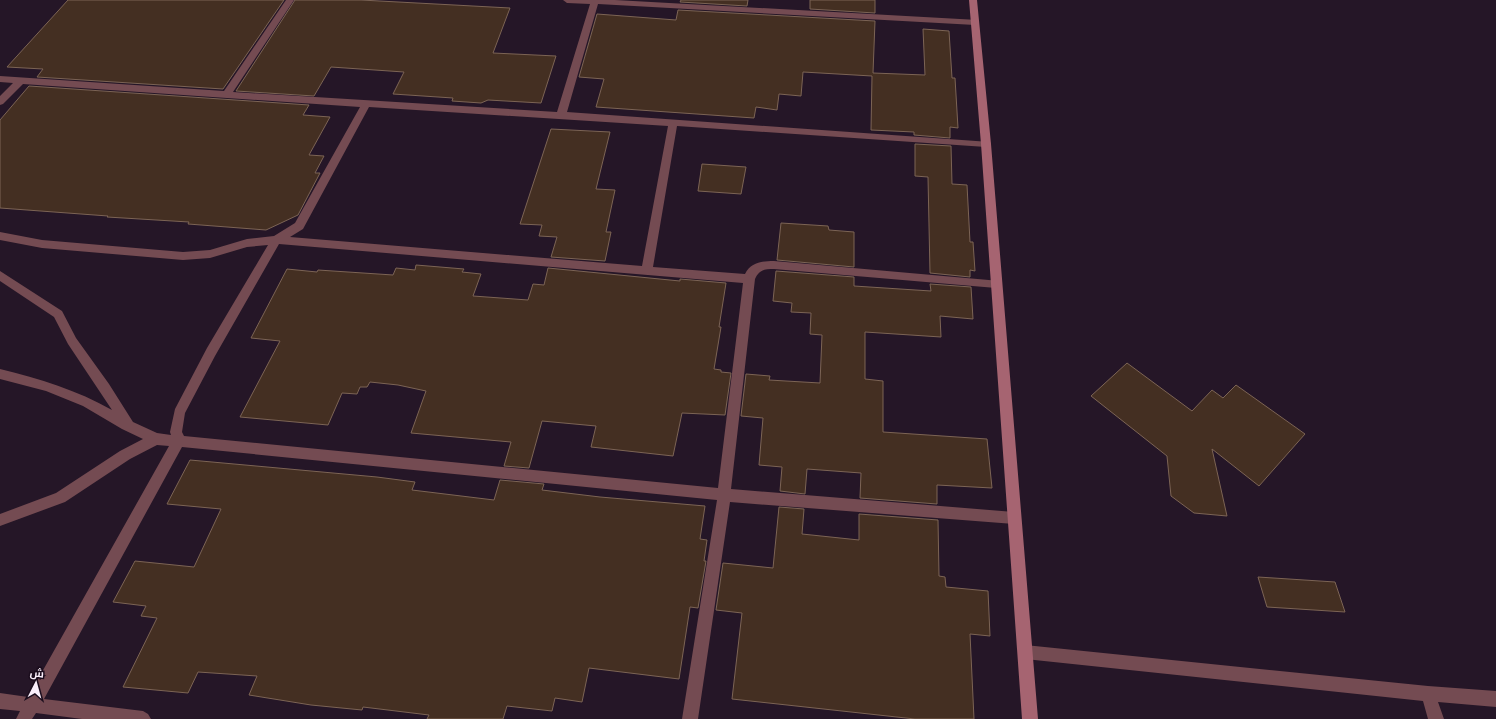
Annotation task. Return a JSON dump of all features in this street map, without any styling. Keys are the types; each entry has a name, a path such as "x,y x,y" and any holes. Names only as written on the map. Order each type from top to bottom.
{"street":[{"path":"226,94 290,0"},
{"path":"567,0 975,22"},
{"path":"973,0 986,144 1030,719"},
{"path":"561,115 595,1"},
{"path":"0,78 366,104 561,115 986,144"},
{"path":"0,102 21,80"},
{"path":"28,712 179,441 176,432 179,413 211,352 276,240 299,226 366,104"},
{"path":"647,271 674,123"},
{"path":"0,236 42,244 183,256 210,254 247,243 276,240 749,279"},
{"path":"690,719 724,495 749,279 753,270 763,265 996,284"},
{"path":"0,275 58,314 72,341 105,388 129,426"},
{"path":"0,374 47,386 87,402 129,426 156,439 724,495 1014,518"},
{"path":"0,520 60,498 125,455 156,439"},
{"path":"1025,652 1496,700"},
{"path":"1428,694 1436,719"},
{"path":"0,701 28,712 143,719"}],"building":[{"path":"68,0 284,0 223,89 37,77 43,69 7,67"},
{"path":"295,0 361,0 510,8 493,53 556,56 541,103 488,100 481,103 452,101 453,98 393,94 404,72 331,67 314,96 236,91"},
{"path":"681,0 748,0 747,6 680,2"},
{"path":"810,0 875,0 875,13 810,9"},
{"path":"678,10 875,21 873,73 925,75 923,29 949,31 952,78 955,78 958,128 950,127 950,138 914,135 914,132 871,130 872,76 803,72 801,96 779,94 777,110 756,107 754,118 596,107 604,79 579,77 597,14 676,20"},
{"path":"29,86 309,105 303,115 330,117 309,155 324,156 315,173 320,173 298,215 266,230 188,224 189,222 0,208 0,120"},
{"path":"551,129 610,132 596,189 615,190 606,232 611,232 605,261 551,257 557,237 539,236 542,225 520,224"},
{"path":"915,144 951,146 952,184 967,185 970,242 973,242 975,271 970,270 970,277 930,273 928,177 915,176"},
{"path":"702,164 746,167 741,194 698,191"},
{"path":"781,223 828,226 829,230 854,232 854,267 777,260"},
{"path":"416,265 464,269 462,272 481,274 473,296 528,300 533,284 544,285 548,268 680,281 680,279 726,283 714,369 721,370 721,372 731,373 725,415 682,413 673,456 591,447 596,426 542,421 529,468 504,466 511,442 411,433 426,391 398,385 370,382 367,387 360,387 357,394 342,393 328,425 240,417 280,341 251,338 287,269 317,272 318,270 393,275 396,268 415,270"},
{"path":"776,271 854,277 854,286 931,291 930,284 971,287 973,319 940,316 941,337 865,332 865,379 883,381 883,432 987,439 992,488 937,485 937,504 860,498 861,473 807,469 805,494 780,491 782,467 759,465 763,418 741,416 746,374 770,376 769,380 820,383 822,335 810,334 811,313 791,312 792,303 773,301"},
{"path":"1127,363 1192,411 1212,390 1223,398 1236,385 1305,434 1259,486 1212,449 1227,516 1194,513 1171,496 1167,456 1091,396"},
{"path":"190,460 377,477 415,482 412,490 494,500 500,480 544,484 542,490 600,497 705,506 700,539 707,540 704,561 706,561 698,608 690,607 679,679 589,668 582,702 555,698 552,711 507,706 503,719 427,719 429,715 363,707 362,710 311,705 249,695 257,676 198,672 188,693 123,687 157,618 141,616 146,606 113,602 135,561 194,567 221,509 167,504"},
{"path":"779,507 804,509 802,534 859,540 859,514 938,520 939,576 945,577 946,587 988,591 990,636 970,634 974,719 915,719 732,699 742,613 716,610 723,563 773,568"},
{"path":"1258,577 1335,582 1345,612 1267,607"}]}
